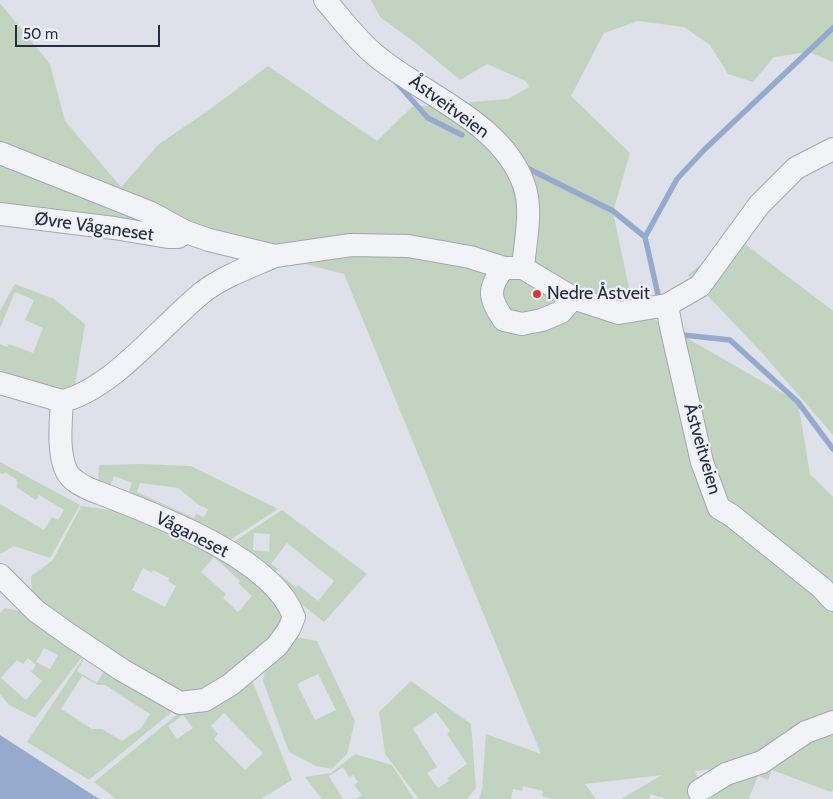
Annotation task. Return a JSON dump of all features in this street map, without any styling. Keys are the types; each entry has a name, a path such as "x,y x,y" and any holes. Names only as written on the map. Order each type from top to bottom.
{"street":[{"name":"Åstveitveien","path":"325,0 373,53 490,135 513,161 524,186 528,211 514,268 496,278 491,294 494,307 504,320 522,324 542,320 561,312 574,298"},
{"path":"0,383 62,400 76,398 110,377 219,281 275,256 351,245 408,246 514,268 574,298 619,313 658,307 700,286 759,205 796,168 833,149"},
{"path":"0,153 151,212 186,232 275,256"},
{"name":"Øvre Våganeset","path":"0,214 114,228 168,237 178,237 186,232"},
{"name":"Åstveitveien","path":"658,307 671,327 702,462 719,508 731,515 822,588 833,600"},
{"name":"Våganeset","path":"0,575 36,611 71,636 122,670 180,703 205,700 230,686 278,646 294,617 289,604 263,577 218,545 140,509 88,489 76,482 68,474 63,462 61,435 62,400"},
{"path":"698,791 726,774 762,762 806,732 833,722"}],"green space":[{"path":"371,0 833,0 833,62 809,52 774,57 753,82 728,74 710,45 684,27 638,21 604,33 571,96 630,153 613,212 633,307 798,402 810,474 833,497 833,790 831,792 772,770 768,780 758,776 749,798 751,799 710,799 733,777 771,763 695,771 708,799 665,799 651,794 649,799 621,799 662,775 585,784 596,799 551,799 542,796 543,791 523,786 522,791 513,789 511,799 479,799 482,789 486,734 541,754 344,274 270,255 0,212 0,3 50,64 65,121 121,187 159,144 268,66 377,141 412,107 508,99 529,87 526,81 487,64 460,80 417,44 380,17"},
{"path":"732,234 833,311 833,435 763,354 688,275 717,251"},
{"path":"15,284 54,299 85,324 75,384 59,390 0,370 0,344 7,347 9,344 33,353 43,328 25,320 34,300 15,292 0,328 0,311"},
{"path":"0,462 80,505 50,558 14,546 0,554 0,504 44,530 52,517 58,520 64,510 39,495 36,500 16,487 17,480 5,472 4,474 0,473"},
{"path":"99,465 191,466 278,509 224,544 98,488","holes":["114,476 132,483 127,496 109,489","140,483 178,488 199,505 208,509 204,517 196,514 194,518 137,492"]},
{"path":"81,506 118,511 177,535 258,579 284,603 284,622 271,642 210,692 178,692 32,600 31,576 53,560","holes":["214,557 240,581 238,583 252,596 238,612 223,598 226,594 201,572","143,568 152,573 153,570 169,578 168,581 176,586 165,607 132,590"]},
{"path":"282,510 367,574 324,622 227,546","holes":["254,533 270,534 269,552 253,550","287,543 334,581 318,601 298,585 296,587 276,572 278,569 271,564"]},
{"path":"5,608 34,614 86,652 35,718 9,705 0,694 0,613","holes":["44,648 58,655 50,669 36,662","28,658 36,665 31,672 42,681 26,700 1,678 17,660 23,664"]},
{"path":"295,637 317,641 355,721 347,754 332,769 316,766 289,752 263,681 266,664","holes":["318,674 336,710 315,720 297,684"]},
{"path":"87,652 180,705 89,780 27,742","holes":["87,654 107,666 97,683 77,671","82,676 98,685 105,685 150,714 141,728 122,741 102,729 92,729 61,709"]},
{"path":"252,680 292,780 261,799 116,799 94,782 184,709","holes":["224,713 263,753 245,770 214,739 218,734 211,726","183,715 193,728 177,739 168,726"]},
{"path":"411,681 471,724 476,788 467,799 419,799 385,754 379,712","holes":["436,712 450,731 447,734 467,764 447,778 449,781 438,788 427,773 437,767 413,729"]},
{"path":"355,754 392,765 414,799 356,799 362,795 354,785 358,782 353,775 349,777 343,767 329,776 343,799 322,799 305,777 331,773"}],"water":[{"path":"0,735 99,799 0,799"}],"waterway":[{"path":"660,302 645,237 677,179 704,150 833,28"},
{"path":"396,82 428,118 462,135"},
{"path":"523,166 613,211 645,237"},
{"path":"680,330 683,335 730,340 798,402 833,449"}],"place":[{"name":"Nedre Åstveit","path":"537,294"}]}
